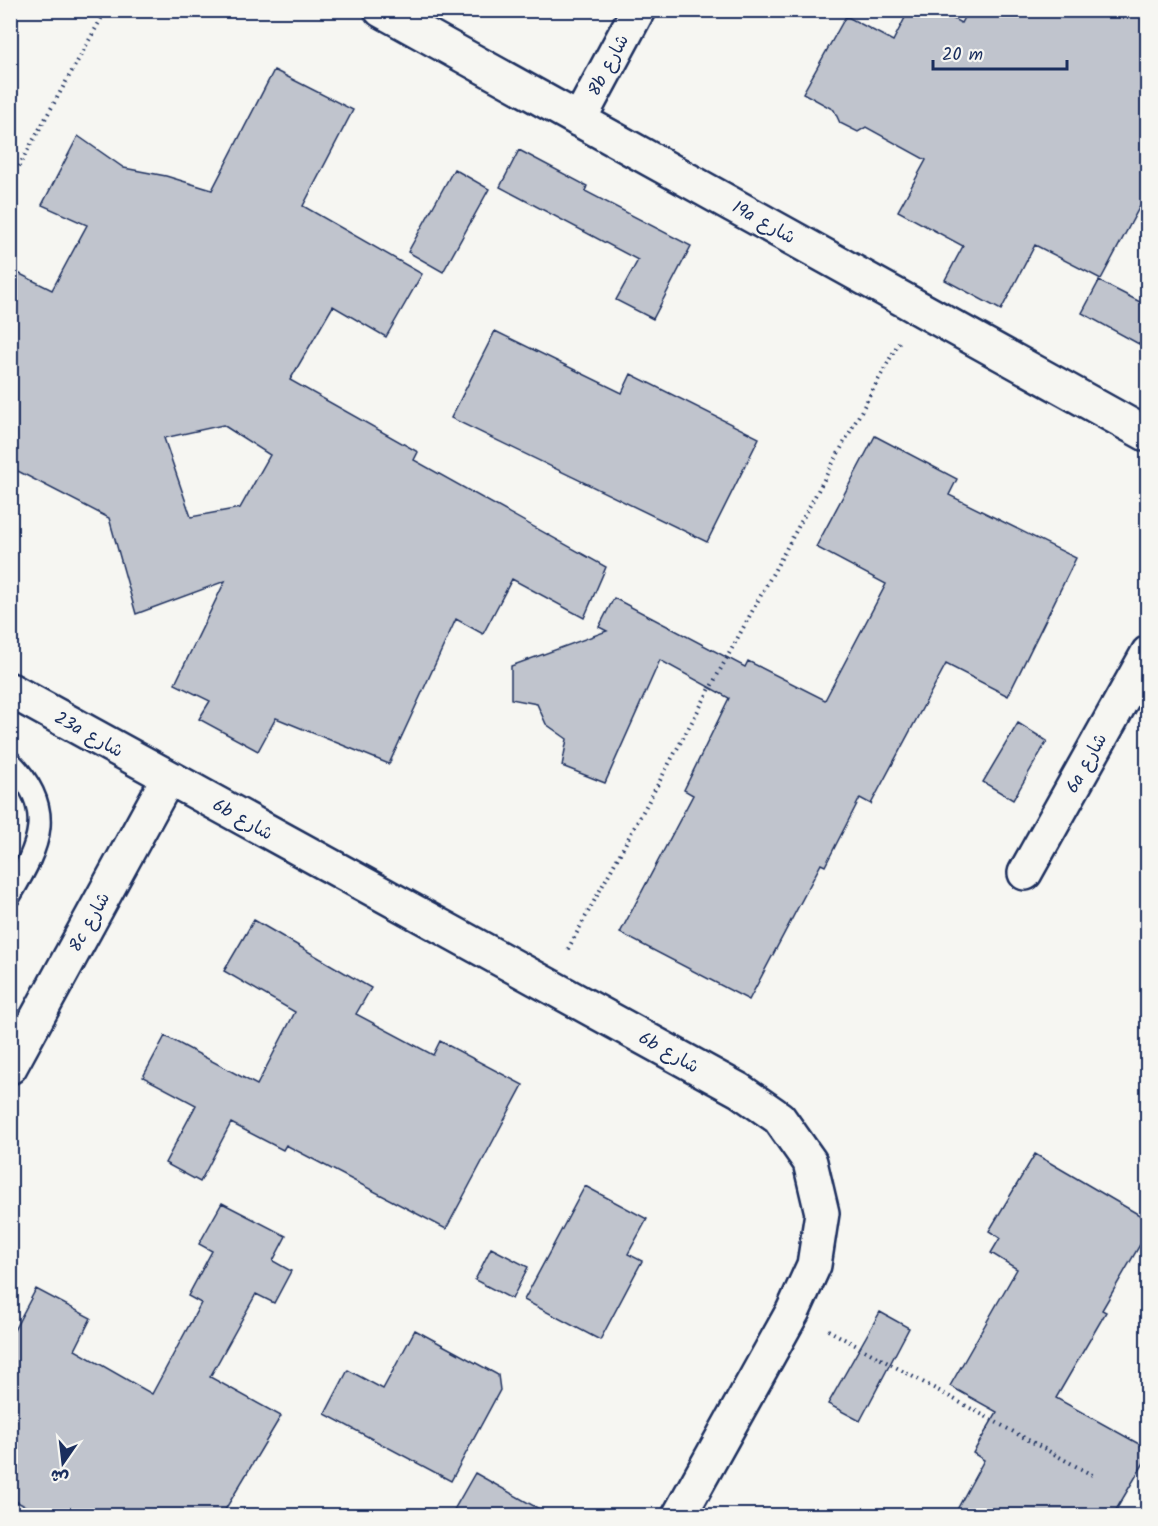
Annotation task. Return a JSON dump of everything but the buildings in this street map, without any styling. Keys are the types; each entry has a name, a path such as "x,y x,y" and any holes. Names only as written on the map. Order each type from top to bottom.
{"street":[{"name":"19a شارع","path":"381,10 1148,435"},
{"name":"8b شارع","path":"579,120 638,10"},
{"name":"6a شارع","path":"1025,873 1148,653"},
{"name":"23a شارع","path":"10,690 168,778"},
{"name":"6b شارع","path":"168,778 739,1090 779,1118 810,1162 822,1213 814,1265 793,1311 679,1515"},
{"name":"8c شارع","path":"10,1066 168,778"}],"lane":[{"path":"10,762 26,778 36,798 40,821 38,844 10,895"}],"path":[{"path":"10,182 106,10"},
{"path":"548,986 918,308"},
{"path":"793,1311 1094,1476"}]}
